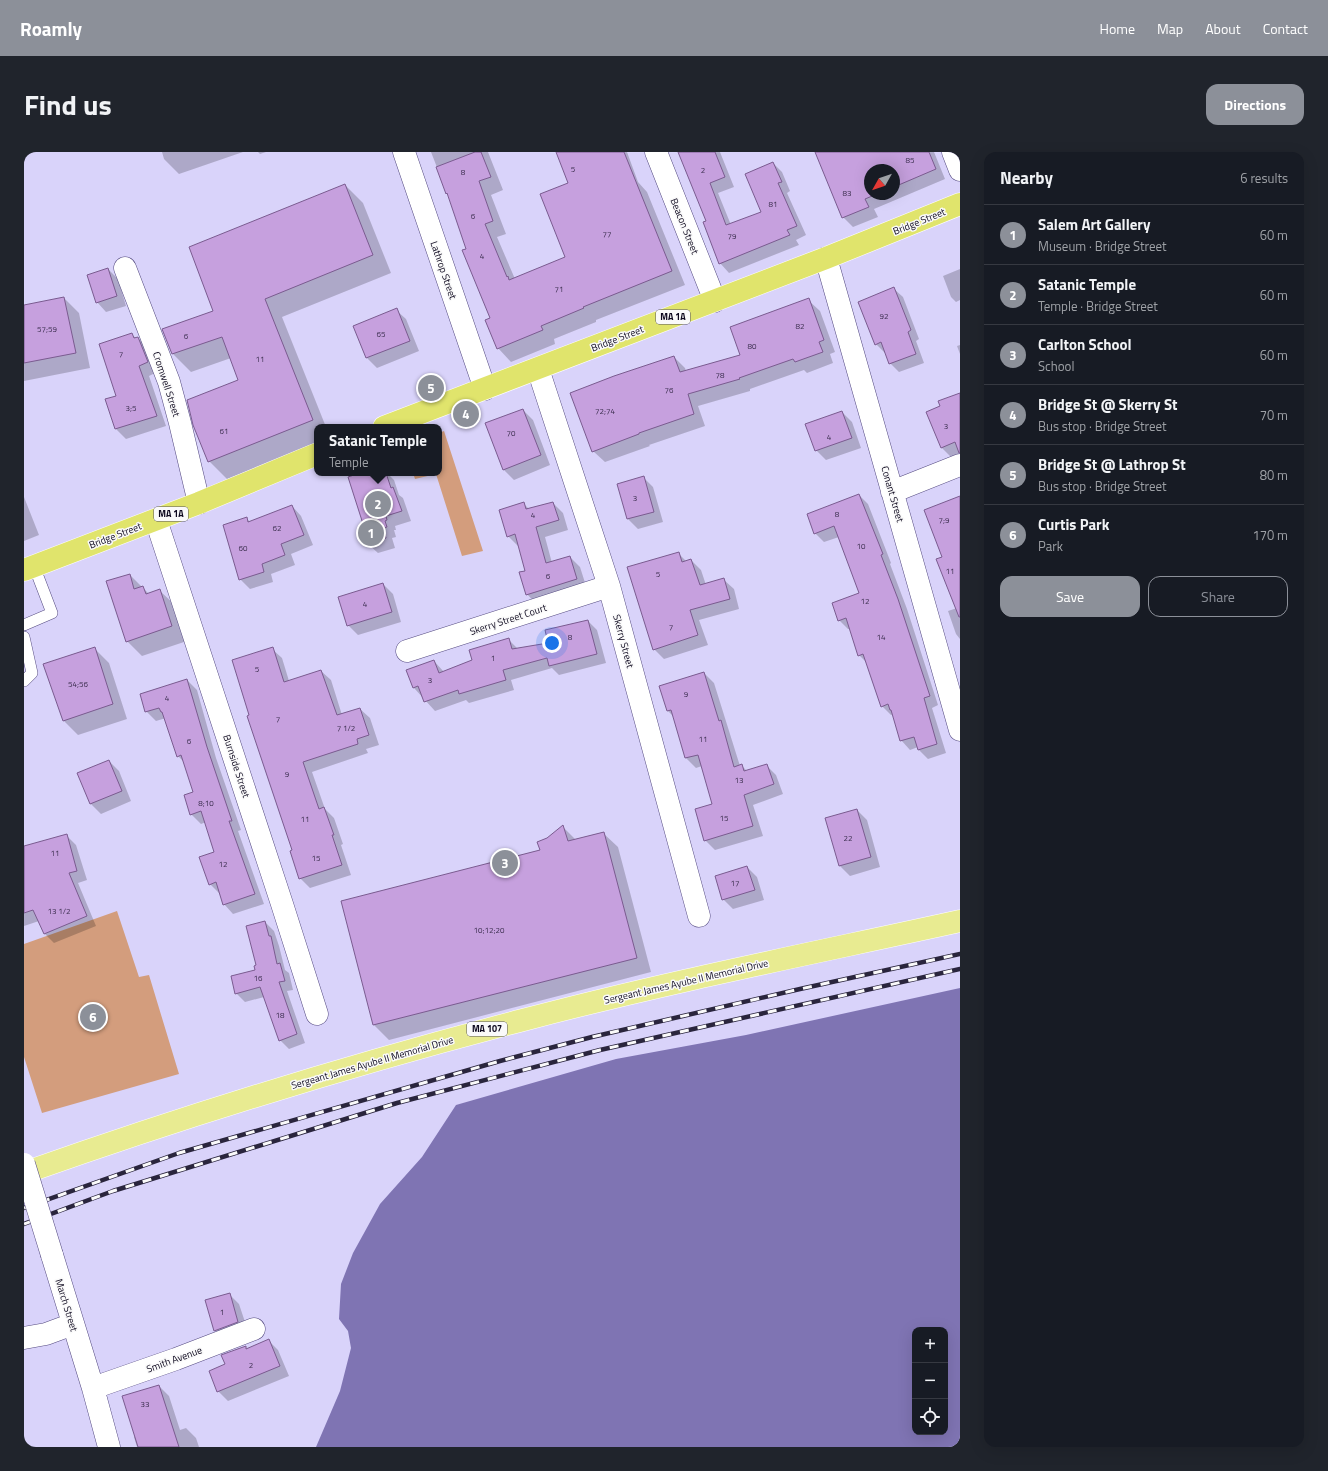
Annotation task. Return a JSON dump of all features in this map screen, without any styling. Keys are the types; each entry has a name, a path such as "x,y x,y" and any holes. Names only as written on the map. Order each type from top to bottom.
{"highway":[{"name":"Bridge Street","path":"392,424 715,301 960,204"},
{"name":"Bridge Street","path":"29,568 199,503 314,455"}],"main road":[{"name":"Sergeant James Ayube II Memorial Drive","path":"24,1173 134,1135 295,1084 392,1055 509,1023 630,993 960,921"}],"street":[{"name":"Lathrop Street","path":"404,152 485,389"},
{"name":"Beacon Street","path":"656,152 715,301"},
{"path":"953,152 960,170"},
{"name":"Conant Street","path":"826,258 960,730"},
{"name":"Cromwell Street","path":"125,268 169,382 199,503"},
{"name":"Skerry Street","path":"538,368 609,586 699,916"},
{"path":"892,492 960,465"},
{"name":"Burnside Street","path":"156,520 282,904 316,1014"},
{"name":"Skerry Street Court","path":"408,652 609,586"},
{"name":"March Street","path":"24,1164 93,1388 109,1447"},
{"path":"24,1338 46,1334 73,1324"},
{"name":"Smith Avenue","path":"93,1388 176,1359 254,1329"}],"lane":[{"path":"24,625 52,613 29,568"},
{"path":"24,637 32,673 24,681"}],"shaded area":[{"path":"444,431 483,551 462,556 437,476 442,476 442,432"},
{"path":"414,476 428,476 415,479"},
{"path":"117,911 139,977 149,975 179,1074 42,1113 24,1057 24,944"},
{"path":"960,988 960,1447 316,1447 340,1391 351,1348 348,1331 339,1319 341,1284 353,1253 380,1204 422,1157 456,1105 616,1059 746,1035"}],"building":[{"path":"475,152 481,152 491,177 479,181 493,221 485,224 509,280 565,257 540,194 568,183 556,152 624,152 672,271 583,307 584,308 541,326 543,330 497,349 485,320 490,318 462,250 466,249 447,193 446,194 436,167"},
{"path":"678,152 715,152 725,177 710,183 726,225 761,212 745,174 773,162 782,182 778,183 797,226 787,230 790,235 719,264 703,222 706,221"},
{"path":"815,152 929,152 936,169 900,184 900,164 864,164 864,200 866,200 869,207 842,218"},
{"path":"345,184 373,255 265,299 313,420 208,462 193,425 187,400 238,380 222,337 172,354 162,329 213,311 189,247"},
{"path":"108,268 117,296 96,303 87,275"},
{"path":"894,287 911,330 908,332 916,354 889,364 881,342 875,345 858,302"},
{"path":"64,297 76,353 24,363 24,305"},
{"path":"809,298 824,340 819,342 823,352 795,362 793,359 739,378 740,379 688,394 694,414 639,433 592,452 570,393 614,376 674,356 680,372 740,355 730,327"},
{"path":"397,308 410,341 366,358 353,326"},
{"path":"132,333 134,338 138,337 148,362 139,366 157,416 115,429 105,399 116,396 99,344"},
{"path":"960,393 959,453 955,442 941,448 926,412 940,406 938,401"},
{"path":"523,409 541,455 503,470 485,423"},
{"path":"842,411 852,438 815,451 805,424"},
{"path":"387,476 402,511 386,516 387,520 385,521 387,527 383,528 386,538 367,544 362,528 364,527 348,477"},
{"path":"644,476 654,512 627,519 617,484"},
{"path":"859,494 883,554 881,555 898,599 930,696 924,698 937,744 918,750 914,737 900,741 891,710 888,704 881,707 863,654 858,656 846,618 838,621 832,603 859,593 834,526 814,534 807,514"},
{"path":"960,496 959,617 936,559 942,557 924,510"},
{"path":"524,502 526,509 553,502 559,520 536,527 546,563 570,556 577,579 526,595 519,572 525,571 515,534 507,537 499,510"},
{"path":"292,505 304,535 281,544 285,555 262,564 264,572 239,580 223,525 247,517 248,522"},
{"path":"679,552 682,562 691,559 700,585 724,578 730,599 690,610 698,635 653,650 627,567"},
{"path":"130,574 134,589 143,586 146,594 160,589 172,626 126,642 106,581"},
{"path":"383,583 392,612 347,626 338,597"},
{"path":"588,620 597,654 549,666 547,658 503,670 506,680 459,694 458,690 424,702 418,686 413,688 406,670 434,660 439,673 472,660 469,650 509,638 512,649 548,643 545,630"},
{"path":"95,647 113,704 63,721 43,664"},
{"path":"273,647 284,682 321,670 337,715 360,708 369,735 357,739 358,744 303,762 319,809 324,807 334,835 332,835 342,865 299,879 290,851 292,850 247,716 249,715 232,660"},
{"path":"704,672 719,721 721,720 734,767 742,764 744,771 767,764 774,784 744,795 753,826 704,841 695,809 712,804 698,755 685,758 671,710 667,711 659,686"},
{"path":"187,679 207,747 232,821 229,821 255,894 223,905 216,882 209,885 199,857 214,852 201,811 190,815 184,795 193,792 181,755 177,757 162,712 159,708 145,712 140,694"},
{"path":"109,760 122,791 90,804 77,773"},
{"path":"857,809 871,857 839,866 825,818"},
{"path":"563,825 568,841 604,832 637,958 373,1025 341,901 540,850 537,842 547,838"},
{"path":"67,834 77,871 69,873 87,916 44,934 33,910 24,913 24,846"},
{"path":"747,866 755,890 722,900 715,876"},
{"path":"265,921 269,936 271,936 277,964 280,963 285,981 279,982 297,1034 279,1041 260,987 235,994 231,976 255,970 254,966 256,965 246,926"},
{"path":"230,1293 238,1322 214,1331 205,1300"},
{"path":"269,1339 280,1366 217,1392 209,1371 225,1364 221,1355 246,1346 246,1349"},
{"path":"159,1385 179,1447 138,1447 122,1396"}],"railway":[{"path":"24,1208 179,1153 500,1061 592,1037 960,954"},
{"path":"24,1224 113,1191 397,1103 600,1050 960,969"}],"place":[{"name":"Bridge St @ Lathrop St","path":"431,388"},
{"name":"Bridge St @ Skerry St","path":"466,414"},
{"name":"Satanic Temple","path":"378,504"},
{"name":"Salem Art Gallery","path":"371,533"},
{"name":"Carlton School","path":"505,863"},
{"name":"Curtis Park","path":"93,1017"}]}
